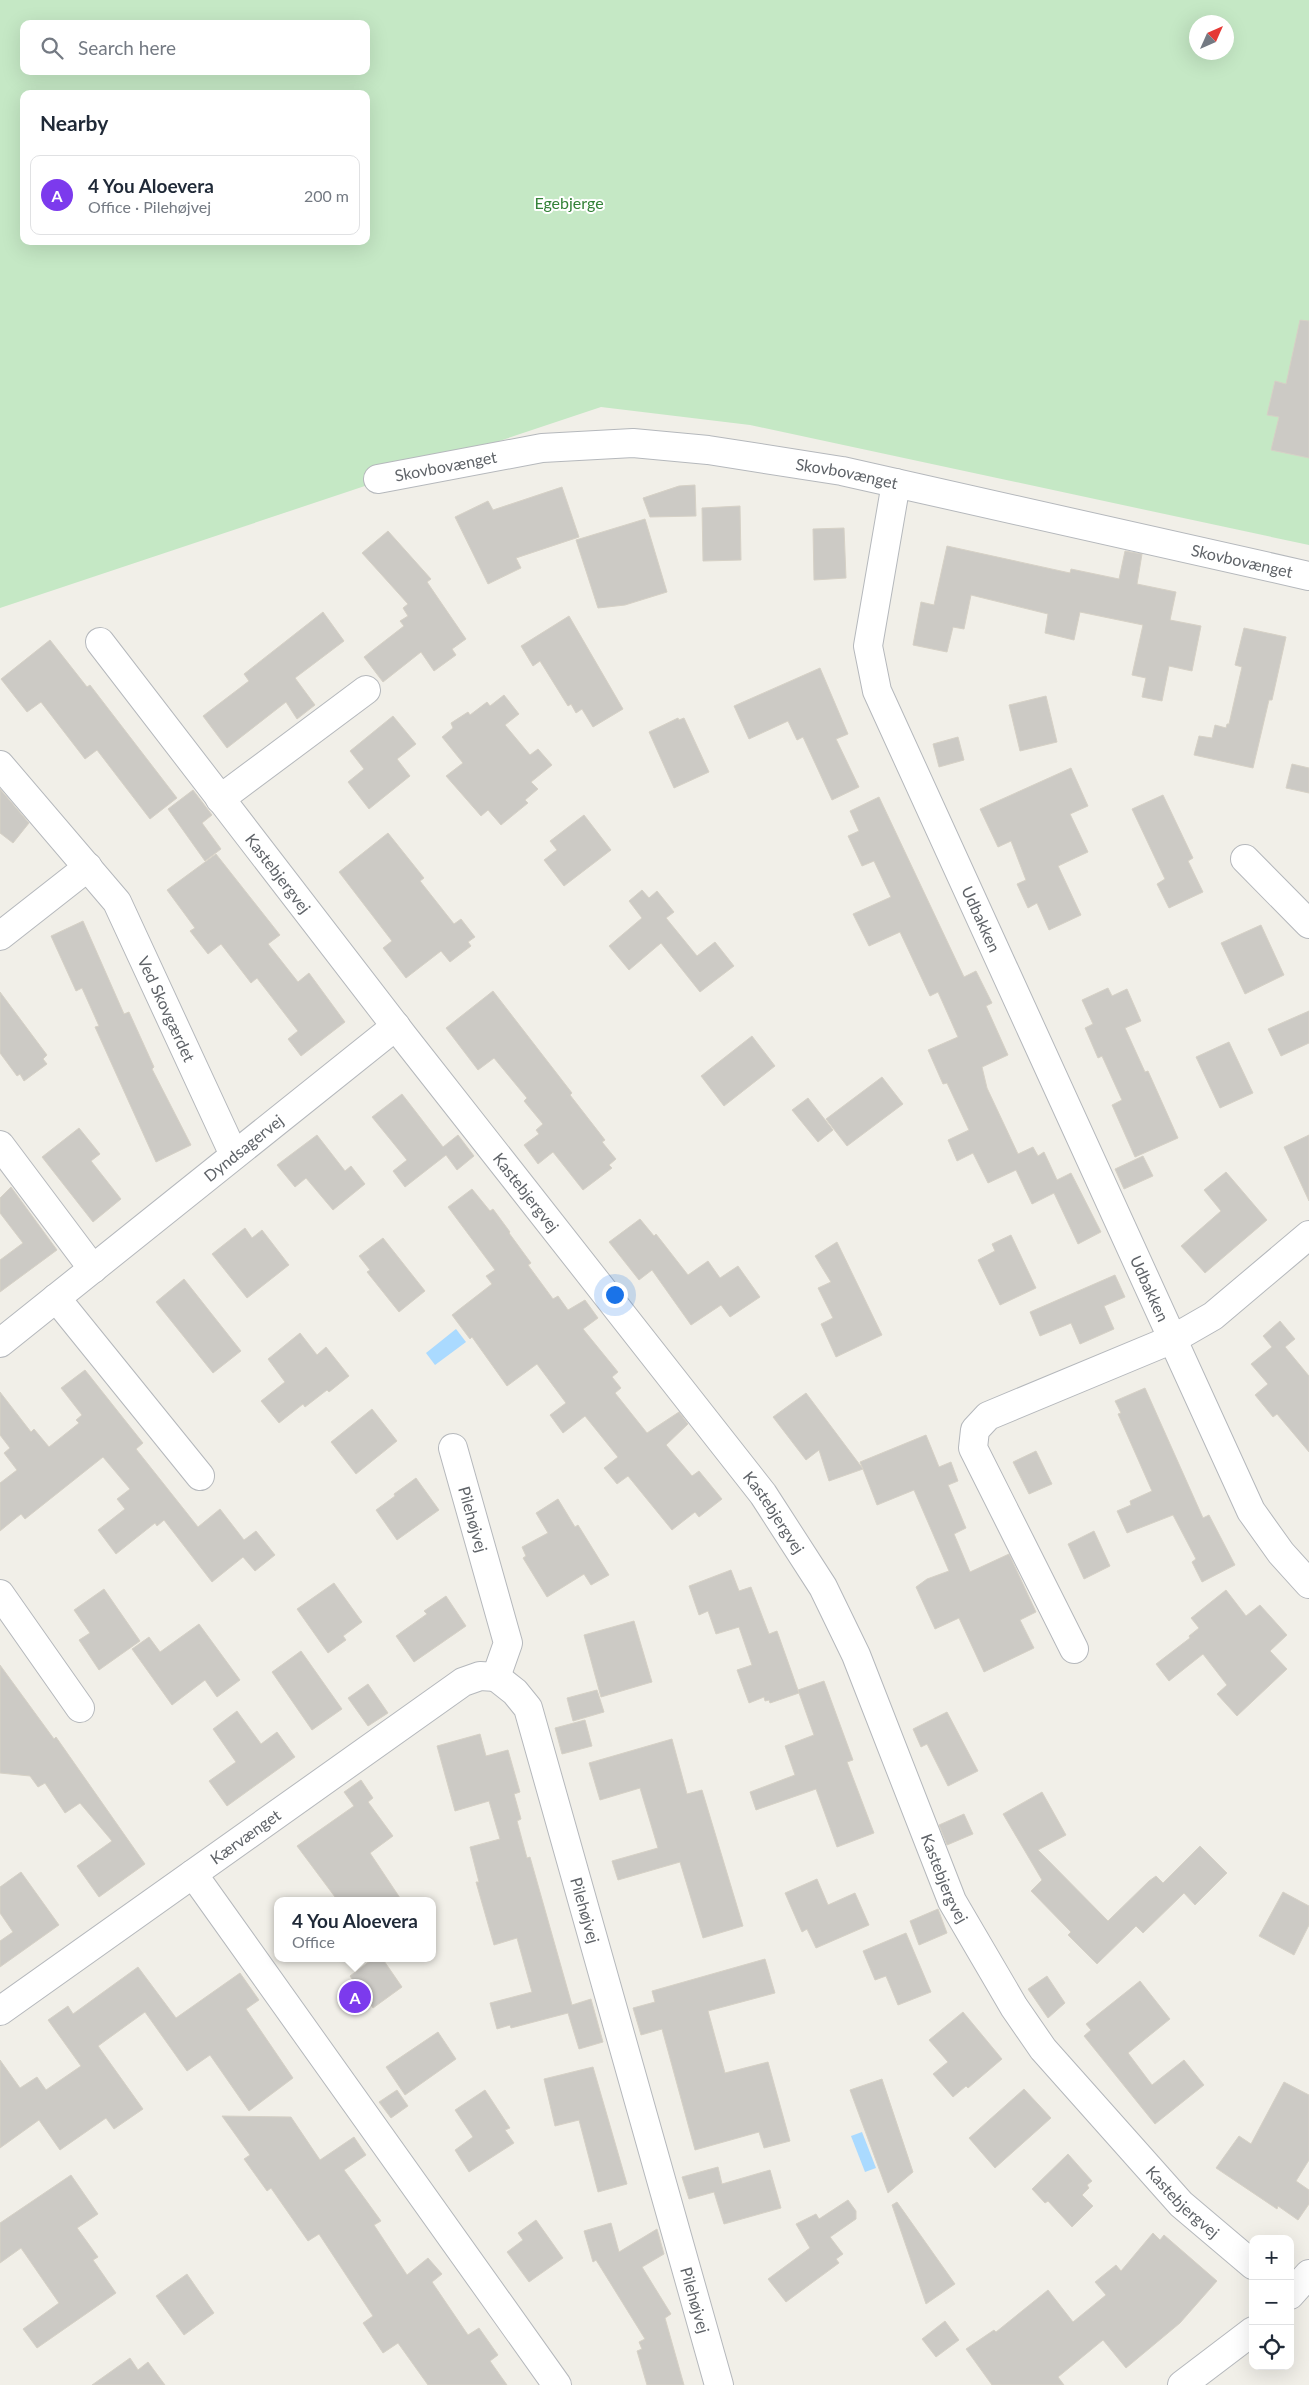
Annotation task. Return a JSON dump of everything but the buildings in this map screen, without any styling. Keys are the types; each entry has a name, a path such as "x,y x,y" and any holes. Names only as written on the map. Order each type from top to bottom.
{"street":[{"name":"Skovbovænget","path":"378,479 542,448 633,443 708,450 842,471 1309,576"},
{"name":"Udbakken","path":"896,483 868,646 877,691 1251,1512 1280,1553 1309,1584"},
{"name":"Kastebjergvej","path":"100,642 220,800 763,1494 823,1587 856,1655 952,1901 1014,2007 1043,2048 1180,2204 1249,2262"},
{"path":"220,800 366,690"},
{"name":"Ved Skovgærdet","path":"0,765 117,902 234,1155"},
{"path":"1245,859 1309,924"},
{"path":"0,936 88,867"},
{"name":"Dyndsagervej","path":"0,1343 396,1026"},
{"path":"0,1145 93,1269"},
{"name":"Udbakken","path":"1074,1649 973,1448 975,1430 988,1416 1172,1340 1214,1316 1309,1235"},
{"path":"56,1298 200,1476"},
{"name":"Pilehøjvej","path":"453,1448 508,1642 496,1676 515,1692 528,1708 719,2385"},
{"path":"0,1594 80,1708"},
{"name":"Kærvænget","path":"0,2011 463,1682 480,1676 496,1676"},
{"path":"193,1874 557,2385"},
{"path":"1294,2290 1309,2274"},
{"path":"1182,2385 1249,2335"}],"green space":[{"name":"Egebjerge","path":"0,0 1309,0 1309,545 750,425 601,407 0,608"}],"water":[{"path":"456,1329 466,1342 435,1365 426,1353"},
{"path":"862,2132 876,2168 865,2172 851,2136"}],"place":[{"name":"4 You Aloevera","path":"355,1997"}]}
